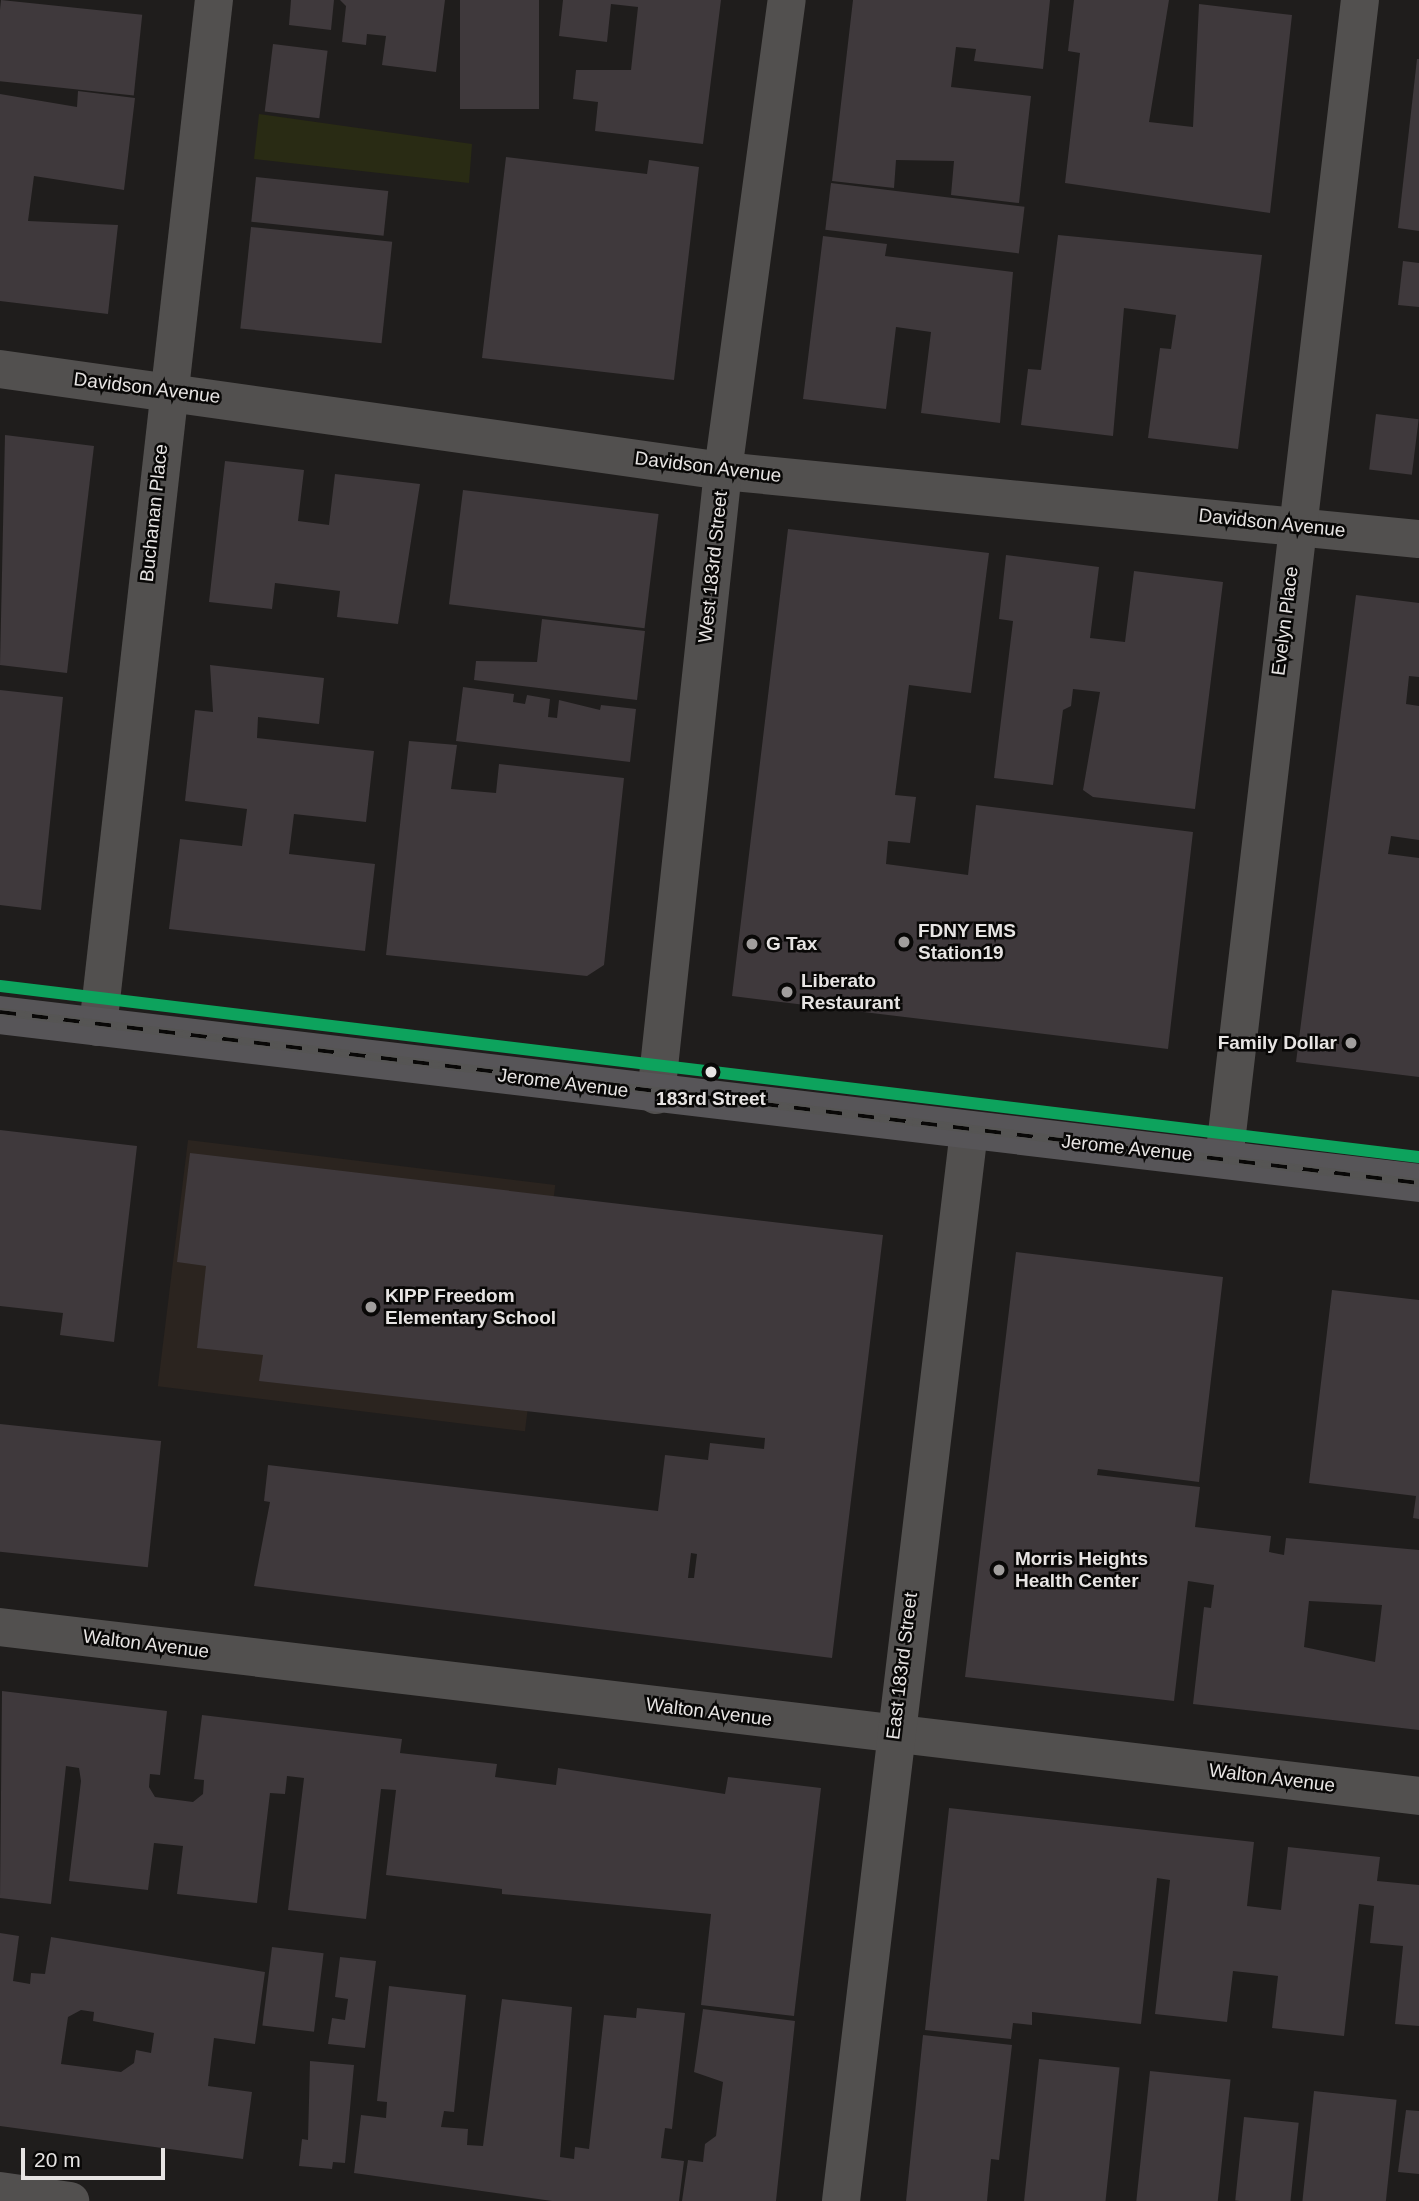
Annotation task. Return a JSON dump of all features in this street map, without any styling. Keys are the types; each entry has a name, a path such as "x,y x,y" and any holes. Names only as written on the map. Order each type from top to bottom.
{"main road":[{"name":"Jerome Avenue","path":"0,1015 656,1095 1419,1183"}],"street":[{"name":"Buchanan Place","path":"98,1027 214,0"},
{"name":"West 183rd Street","path":"656,1095 723,471 787,0"},
{"name":"Evelyn Place","path":"1224,1159 1296,524 1360,0"},
{"name":"Davidson Avenue","path":"0,369 168,389 723,471 1296,524 1419,539"},
{"name":"East 183rd Street","path":"841,2201 893,1735 969,1131"},
{"name":"Walton Avenue","path":"0,1627 1419,1796"},
{"path":"0,2191 70,2201"}],"shaded area":[{"name":"KIPP Freedom Elementary School","path":"188,1140 555,1185 525,1431 158,1386"}],"green space":[{"path":"259,114 472,144 469,183 254,159"}],"building":[{"path":"1,0 142,15 134,95 0,81"},
{"path":"291,0 334,0 331,30 289,25"},
{"path":"340,0 445,0 436,72 382,65 386,36 367,34 366,45 342,42 346,6"},
{"path":"460,0 539,0 539,109 460,109"},
{"path":"563,0 721,0 703,144 595,131 598,102 573,99 576,70 631,70 638,7 611,4 607,42 559,36"},
{"path":"853,0 1050,0 1043,69 974,61 976,49 956,47 951,87 1031,96 1019,203 951,195 954,161 896,160 894,188 832,181"},
{"path":"1074,0 1169,0 1149,122 1193,127 1199,4 1292,15 1270,213 1065,183 1080,53 1068,51"},
{"path":"273,44 328,51 319,118 265,111"},
{"path":"1419,59 1419,231 1398,228"},
{"path":"78,91 135,98 124,190 34,176 28,221 118,225 108,314 0,301 0,94 77,107"},
{"path":"506,157 647,174 649,160 699,167 674,380 482,358"},
{"path":"256,177 388,191 384,236 251,222"},
{"path":"831,183 1025,207 1019,253 825,230"},
{"path":"251,227 392,242 382,343 240,328"},
{"path":"1058,235 1262,255 1238,449 1148,438 1160,348 1171,349 1176,315 1124,308 1113,436 1021,425 1028,369 1041,370"},
{"path":"823,236 887,244 885,256 1013,272 1000,423 921,413 931,332 896,327 886,409 803,399"},
{"path":"1403,261 1419,263 1419,307 1398,305"},
{"path":"1376,414 1419,419 1412,475 1369,470"},
{"path":"5,435 94,446 67,673 0,665"},
{"path":"225,461 304,470 298,521 329,525 335,474 420,484 398,624 337,617 340,591 275,583 272,609 209,602"},
{"path":"463,490 659,514 645,628 449,604"},
{"path":"788,529 989,553 971,693 909,685 895,795 916,797 910,843 888,841 886,864 968,875 976,805 1193,832 1168,1049 732,996"},
{"path":"1006,555 1099,567 1090,638 1125,642 1134,571 1223,582 1195,809 1093,797 1083,790 1100,692 1073,689 1071,706 1063,710 1053,785 994,778 1013,621 999,619"},
{"path":"1356,595 1419,603 1419,677 1409,676 1406,704 1419,706 1419,840 1391,836 1388,854 1419,858 1419,1077 1296,1062"},
{"path":"542,619 645,631 637,700 474,680 476,661 537,662"},
{"path":"210,665 324,678 319,724 258,717 257,738 374,751 366,822 294,814 289,854 375,864 365,951 169,929 180,839 242,846 247,809 185,801 195,710 213,712"},
{"path":"463,687 514,694 513,702 525,704 527,695 550,699 548,717 557,718 559,700 600,710 601,705 636,709 630,762 456,741"},
{"path":"0,690 63,697 41,910 0,905"},
{"path":"409,741 457,745 451,789 496,793 499,764 624,778 604,965 587,976 386,955"},
{"path":"0,1130 137,1146 114,1342 60,1335 63,1313 0,1306"},
{"path":"190,1153 883,1235 832,1658 254,1586 270,1502 264,1501 268,1465 658,1511 665,1455 708,1460 710,1443 764,1449 765,1438 259,1381 263,1355 197,1348 206,1266 177,1262","holes":["691,1553 697,1554 694,1578 688,1578"]},
{"path":"1016,1252 1223,1277 1199,1482 1098,1469 1097,1475 1200,1487 1195,1527 1271,1536 1269,1552 1284,1555 1286,1538 1419,1550 1419,1730 1193,1704 1204,1607 1211,1608 1214,1585 1188,1581 1174,1701 965,1677","holes":["1309,1601 1382,1605 1375,1662 1304,1647"]},
{"path":"1332,1290 1419,1300 1419,1519 1413,1518 1416,1496 1309,1483"},
{"path":"0,1424 161,1441 148,1567 0,1552"},
{"path":"2,1691 167,1711 160,1775 150,1774 149,1787 155,1797 193,1802 203,1794 204,1780 194,1779 202,1715 402,1739 400,1753 497,1764 495,1777 556,1785 558,1768 725,1794 728,1777 821,1788 794,2016 701,2005 711,1914 502,1894 502,1889 386,1875 396,1790 381,1789 366,1919 288,1910 304,1778 287,1776 285,1794 270,1793 257,1903 177,1894 183,1846 154,1843 148,1890 69,1881 81,1781 79,1768 66,1766 51,1904 0,1898"},
{"path":"949,1808 1254,1842 1247,1906 1281,1910 1288,1847 1380,1857 1377,1881 1419,1885 1419,2026 1395,2024 1403,1946 1370,1943 1374,1906 1359,1904 1344,2036 1272,2028 1278,1976 1233,1971 1227,2022 1155,2014 1170,1880 1157,1878 1141,2024 1032,2012 1032,2025 1013,2023 1011,2039 925,2030"},
{"path":"0,1933 19,1936 13,1981 30,1984 31,1973 45,1974 51,1937 265,1972 255,2044 214,2038 208,2086 252,2092 243,2159 0,2126","holes":["81,2010 94,2012 93,2021 154,2033 151,2053 136,2050 134,2063 121,2072 61,2064 68,2017"]},
{"path":"272,1947 324,1953 314,2032 262,2025"},
{"path":"340,1957 376,1961 365,2048 328,2044 332,2018 345,2020 348,1999 335,1997"},
{"path":"389,1986 466,1995 454,2112 444,2111 441,2127 468,2129 467,2145 483,2146 502,1999 572,2007 560,2157 574,2159 575,2147 589,2149 604,2015 636,2018 637,2008 685,2013 672,2129 665,2128 661,2158 684,2161 679,2201 552,2201 354,2173 361,2115 386,2118 387,2102 377,2101"},
{"path":"703,2009 795,2021 776,2201 682,2201 688,2160 703,2162 705,2144 716,2136 723,2082 694,2072"},
{"path":"923,2035 1012,2045 999,2160 991,2159 987,2201 906,2201"},
{"path":"1039,2059 1120,2067 1106,2201 1024,2201"},
{"path":"310,2061 354,2065 345,2163 333,2162 332,2169 299,2166 302,2139 308,2140"},
{"path":"1150,2071 1231,2079 1218,2201 1136,2201"},
{"path":"1314,2091 1397,2100 1386,2201 1302,2201"},
{"path":"1406,2110 1419,2111 1419,2174 1398,2172"},
{"path":"1244,2117 1299,2123 1290,2201 1235,2201"}],"railway":[{"path":"0,1012 1419,1183"}],"transit line":[{"path":"0,986 1419,1157"}],"place":[{"name":"FDNY EMS Station19","path":"904,942"},
{"name":"G Tax","path":"752,944"},
{"name":"Liberato Restaurant","path":"787,992"},
{"name":"Family Dollar","path":"1351,1043"},
{"name":"183rd Street","path":"711,1072"},
{"name":"KIPP Freedom Elementary School","path":"371,1307"},
{"name":"Morris Heights Health Center","path":"999,1570"}]}
